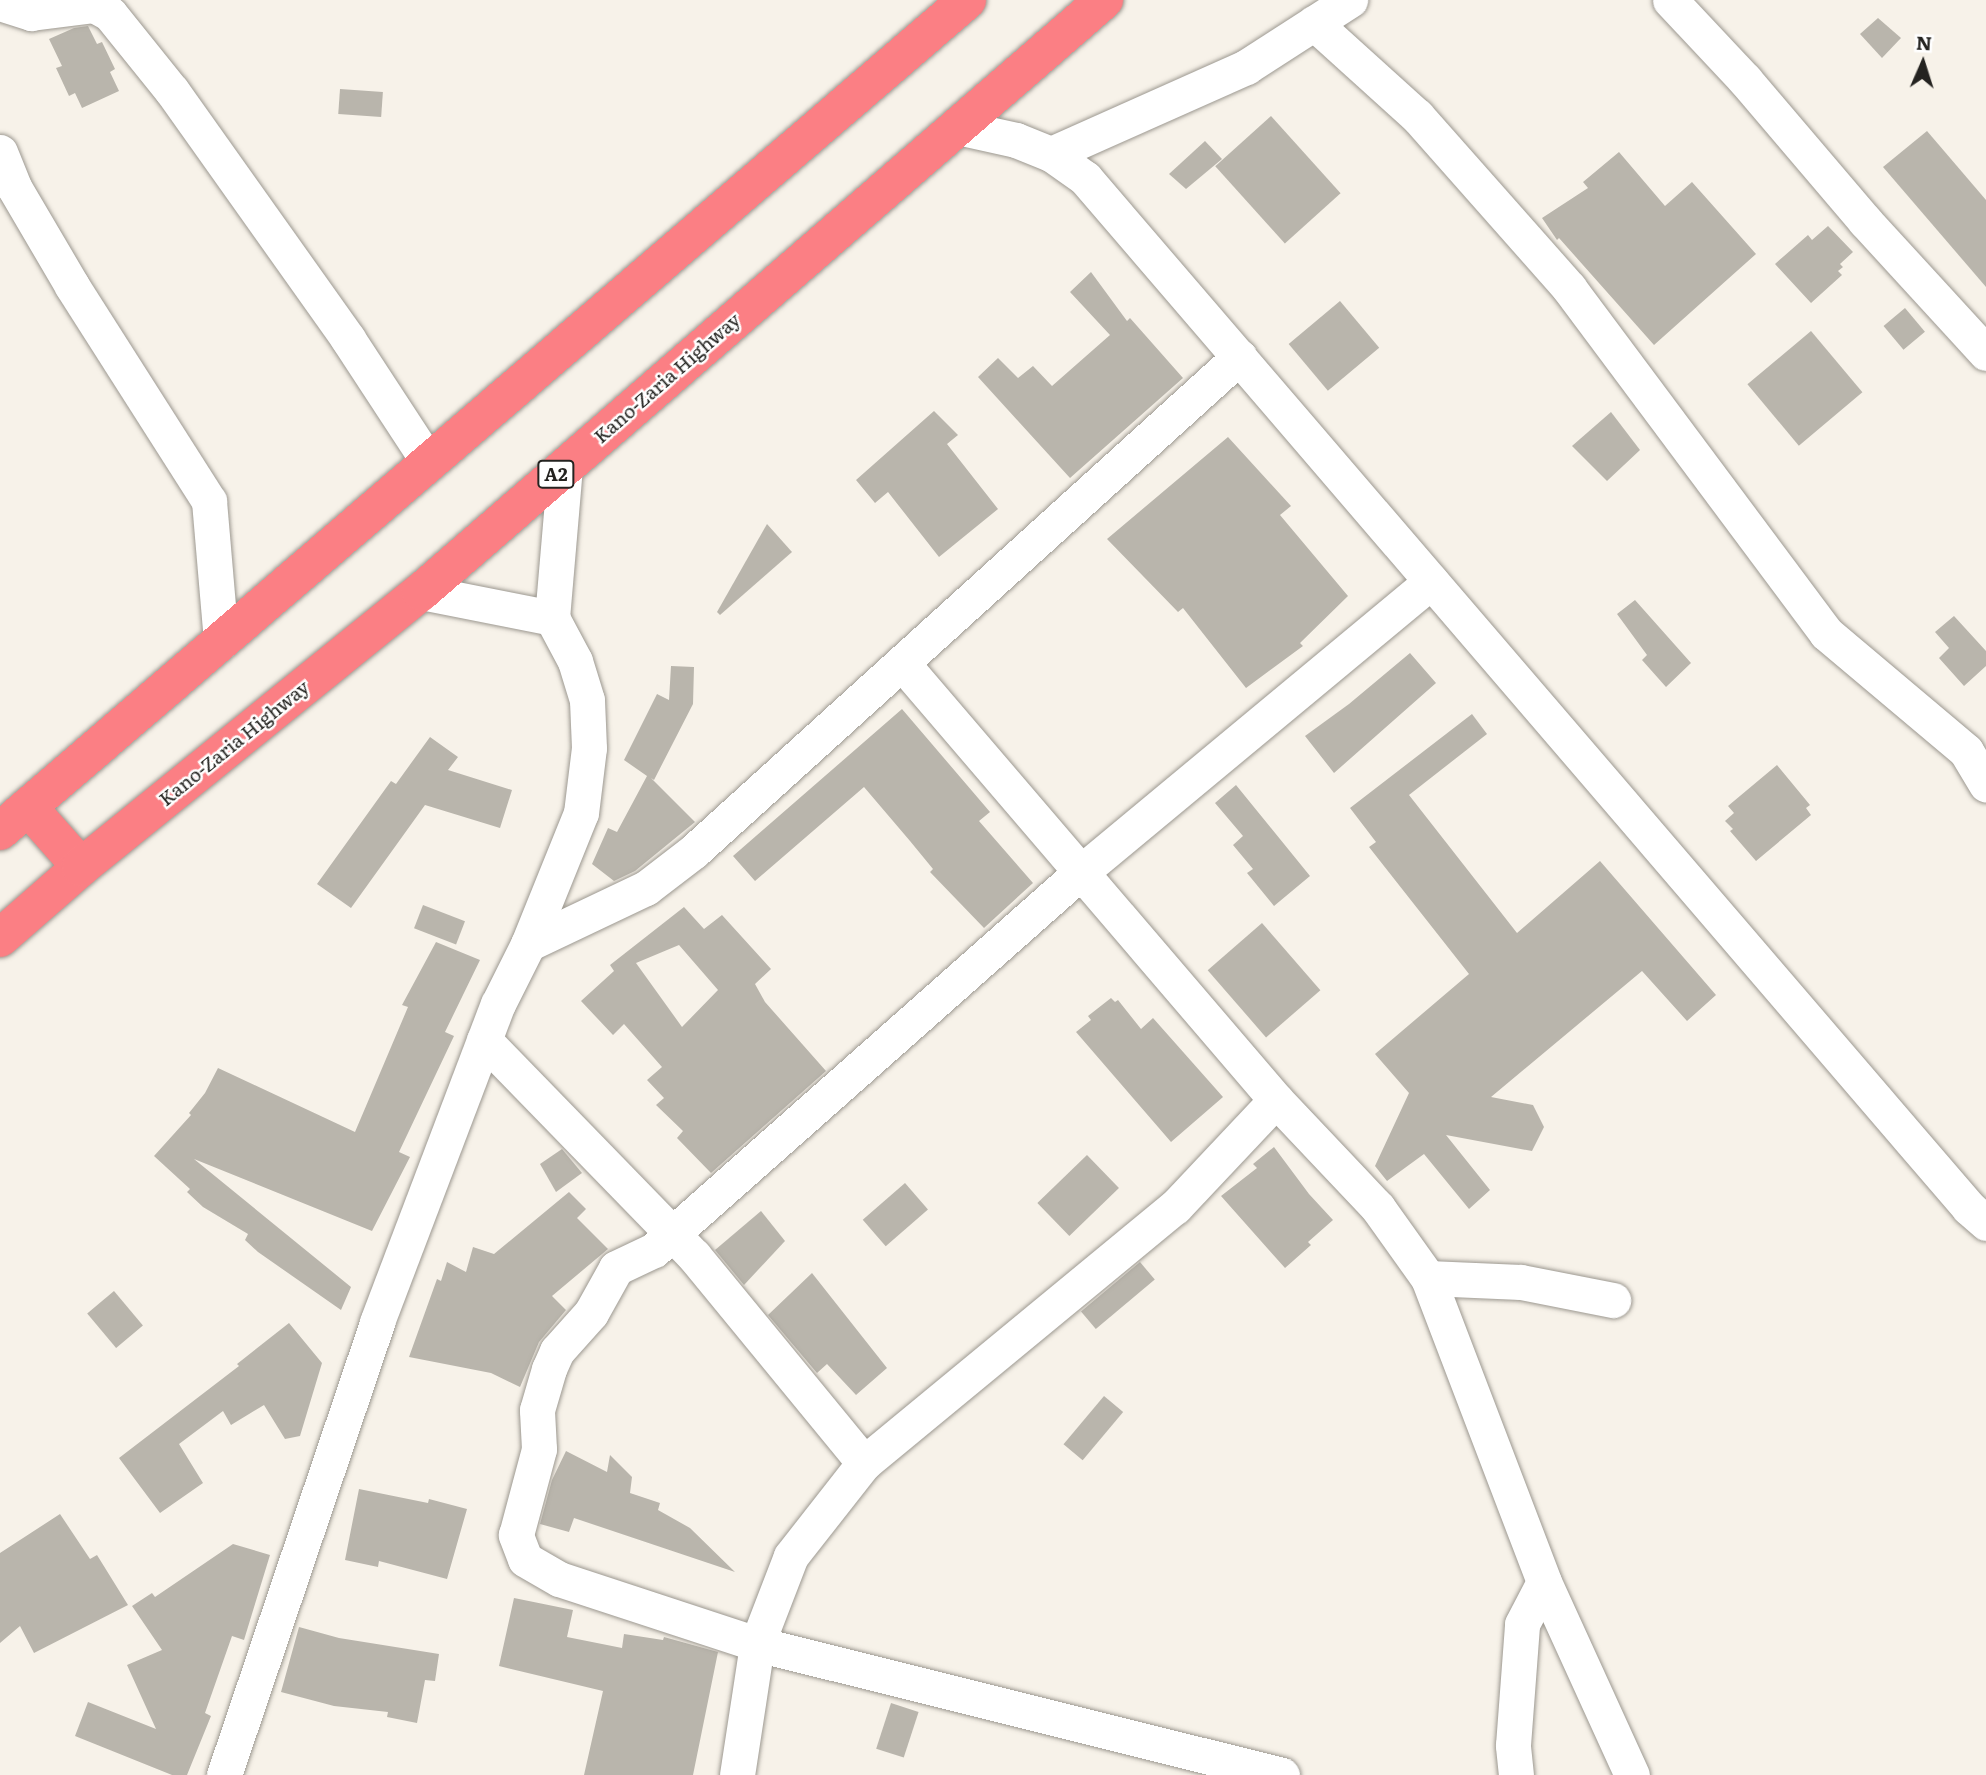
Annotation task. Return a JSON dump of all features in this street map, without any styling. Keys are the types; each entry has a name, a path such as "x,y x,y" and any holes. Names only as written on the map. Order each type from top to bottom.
{"highway":[{"path":"0,831 967,0"},
{"name":"Kano-Zaria Highway","path":"0,938 81,867 421,592 1104,0"},
{"path":"28,807 81,867"}],"street":[{"path":"1051,155 1246,67 1350,0"},
{"path":"1670,0 1745,80 1865,221 1986,353"},
{"path":"0,3 31,12 94,5 110,13 172,92 340,328 429,463"},
{"path":"1314,23 1417,116 1569,288 1826,633 1966,751 1986,784"},
{"path":"957,127 1016,140 1051,155 1085,178 1960,1198 1986,1223"},
{"path":"0,152 14,187 72,286 209,501 221,641"},
{"path":"528,944 646,888 694,850 1239,358"},
{"path":"224,1775 377,1322 498,1004 528,944 581,813 589,748 587,700 575,661 552,618 565,467"},
{"path":"1282,1775 757,1644 559,1579 524,1559 516,1535 539,1449 537,1410 557,1351 591,1313 616,1268 654,1250 1081,872 1431,581"},
{"path":"421,592 552,618"},
{"path":"902,663 1276,1100 1378,1208 1428,1278 1544,1582 1632,1775"},
{"path":"484,1040 672,1234 864,1463"},
{"path":"737,1775 757,1644 792,1556 864,1463 1175,1207 1276,1100"},
{"path":"1428,1278 1521,1282 1613,1300"},
{"path":"1516,1775 1513,1745 1522,1624 1544,1582"}],"building":[{"path":"1878,18 1901,38 1882,58 1860,34"},
{"path":"88,26 97,44 102,42 115,69 110,72 119,91 82,108 75,93 69,96 56,68 62,66 49,39 74,28"},
{"path":"340,89 383,92 381,117 338,114"},
{"path":"1271,116 1341,193 1285,243 1215,166"},
{"path":"1927,131 1986,200 1986,287 1883,167"},
{"path":"1205,141 1222,159 1186,189 1169,174"},
{"path":"1619,152 1665,206 1692,182 1756,254 1654,345 1559,238 1557,240 1542,218 1588,188 1583,182"},
{"path":"1828,226 1853,252 1840,264 1843,267 1838,271 1842,275 1811,303 1775,264 1808,235 1812,240"},
{"path":"1091,272 1127,321 1130,318 1183,378 1070,478 978,377 998,358 1018,378 1033,366 1052,386 1110,335 1070,292"},
{"path":"1340,301 1379,348 1328,391 1289,344"},
{"path":"1905,308 1925,332 1903,350 1884,326"},
{"path":"1811,331 1862,392 1799,446 1747,384"},
{"path":"934,411 958,435 947,444 998,509 939,557 888,492 875,503 856,480"},
{"path":"1611,412 1640,450 1607,481 1572,446"},
{"path":"1228,437 1291,506 1280,515 1348,596 1300,643 1303,646 1246,688 1183,608 1178,612 1107,539"},
{"path":"767,524 792,552 720,615 717,612"},
{"path":"1635,600 1691,663 1666,687 1642,660 1647,655 1617,614"},
{"path":"1954,616 1986,651 1986,666 1964,686 1939,658 1949,648 1935,632"},
{"path":"1410,653 1436,683 1334,773 1305,736 1349,704"},
{"path":"671,666 694,667 693,704 654,780 651,778 695,822 635,871 614,881 592,864 608,828 617,832 647,776 624,760 657,694 669,700"},
{"path":"902,709 990,812 979,821 1033,883 984,928 930,872 933,869 864,787 755,881 733,856"},
{"path":"1472,714 1487,734 1409,795 1517,933 1600,861 1716,995 1687,1021 1642,971 1491,1097 1533,1105 1544,1127 1532,1151 1446,1135 1490,1190 1469,1209 1424,1154 1387,1181 1375,1166 1409,1093 1375,1054 1469,974 1369,847 1376,842 1350,808"},
{"path":"430,737 458,757 448,770 512,790 500,828 425,805 351,908 317,884 391,781 396,784"},
{"path":"1777,765 1810,805 1806,808 1811,815 1756,861 1730,831 1733,829 1725,821 1734,813 1728,806"},
{"path":"1236,785 1310,876 1274,906 1247,873 1253,869 1233,845 1243,836 1215,803"},
{"path":"423,905 465,921 456,944 414,928"},
{"path":"684,907 704,929 722,915 771,969 755,984 765,1002 826,1071 711,1173 677,1138 683,1131 656,1105 664,1098 647,1080 662,1067 624,1024 613,1035 581,1001 614,971 610,965","holes":["679,945 718,990 682,1027 636,963"]},
{"path":"1262,923 1320,990 1266,1037 1208,970"},
{"path":"436,942 480,960 445,1032 454,1036 399,1152 410,1157 372,1231 194,1159 351,1287 341,1310 258,1252 245,1240 248,1234 203,1207 187,1192 190,1189 154,1156 191,1115 189,1113 205,1093 218,1068 355,1132 408,1007 402,1005"},
{"path":"1111,998 1115,1002 1118,1000 1141,1029 1153,1018 1223,1097 1171,1142 1076,1032 1091,1020 1088,1016"},
{"path":"1274,1147 1309,1194 1333,1220 1308,1242 1311,1245 1285,1268 1221,1196 1257,1168 1253,1164"},
{"path":"562,1149 582,1173 556,1192 540,1164"},
{"path":"1087,1155 1119,1188 1069,1236 1037,1203"},
{"path":"905,1183 928,1209 886,1246 863,1220"},
{"path":"569,1192 586,1209 577,1218 608,1249 552,1296 566,1310 539,1342 520,1387 491,1373 409,1357 437,1279 441,1281 447,1262 466,1272 473,1247 494,1254"},
{"path":"761,1211 785,1241 744,1285 715,1250"},
{"path":"1140,1262 1155,1280 1096,1329 1081,1311"},
{"path":"812,1273 887,1368 856,1395 827,1364 817,1373 768,1315"},
{"path":"114,1291 143,1325 116,1348 87,1313"},
{"path":"289,1323 322,1363 300,1436 285,1439 264,1405 231,1425 223,1411 179,1444 203,1483 160,1513 119,1458 239,1366 237,1364"},
{"path":"1104,1396 1123,1412 1083,1460 1064,1444"},
{"path":"566,1451 607,1472 610,1455 632,1477 630,1493 660,1503 658,1510 690,1528 735,1572 574,1518 569,1532 540,1524 552,1480"},
{"path":"359,1489 428,1503 429,1499 467,1509 447,1579 379,1561 378,1567 345,1560"},
{"path":"60,1514 90,1559 97,1555 128,1605 34,1653 20,1626 0,1643 0,1553"},
{"path":"233,1544 270,1555 244,1640 232,1636 205,1713 211,1716 187,1775 172,1775 75,1736 88,1702 156,1729 127,1665 162,1650 132,1606 152,1593 155,1597"},
{"path":"514,1598 573,1610 567,1637 622,1648 624,1634 663,1640 664,1637 718,1652 693,1775 584,1775 603,1691 499,1666"},
{"path":"299,1627 339,1638 439,1654 435,1681 425,1680 417,1723 387,1717 388,1712 334,1706 281,1692"},
{"path":"891,1703 919,1712 904,1758 876,1749"}]}
